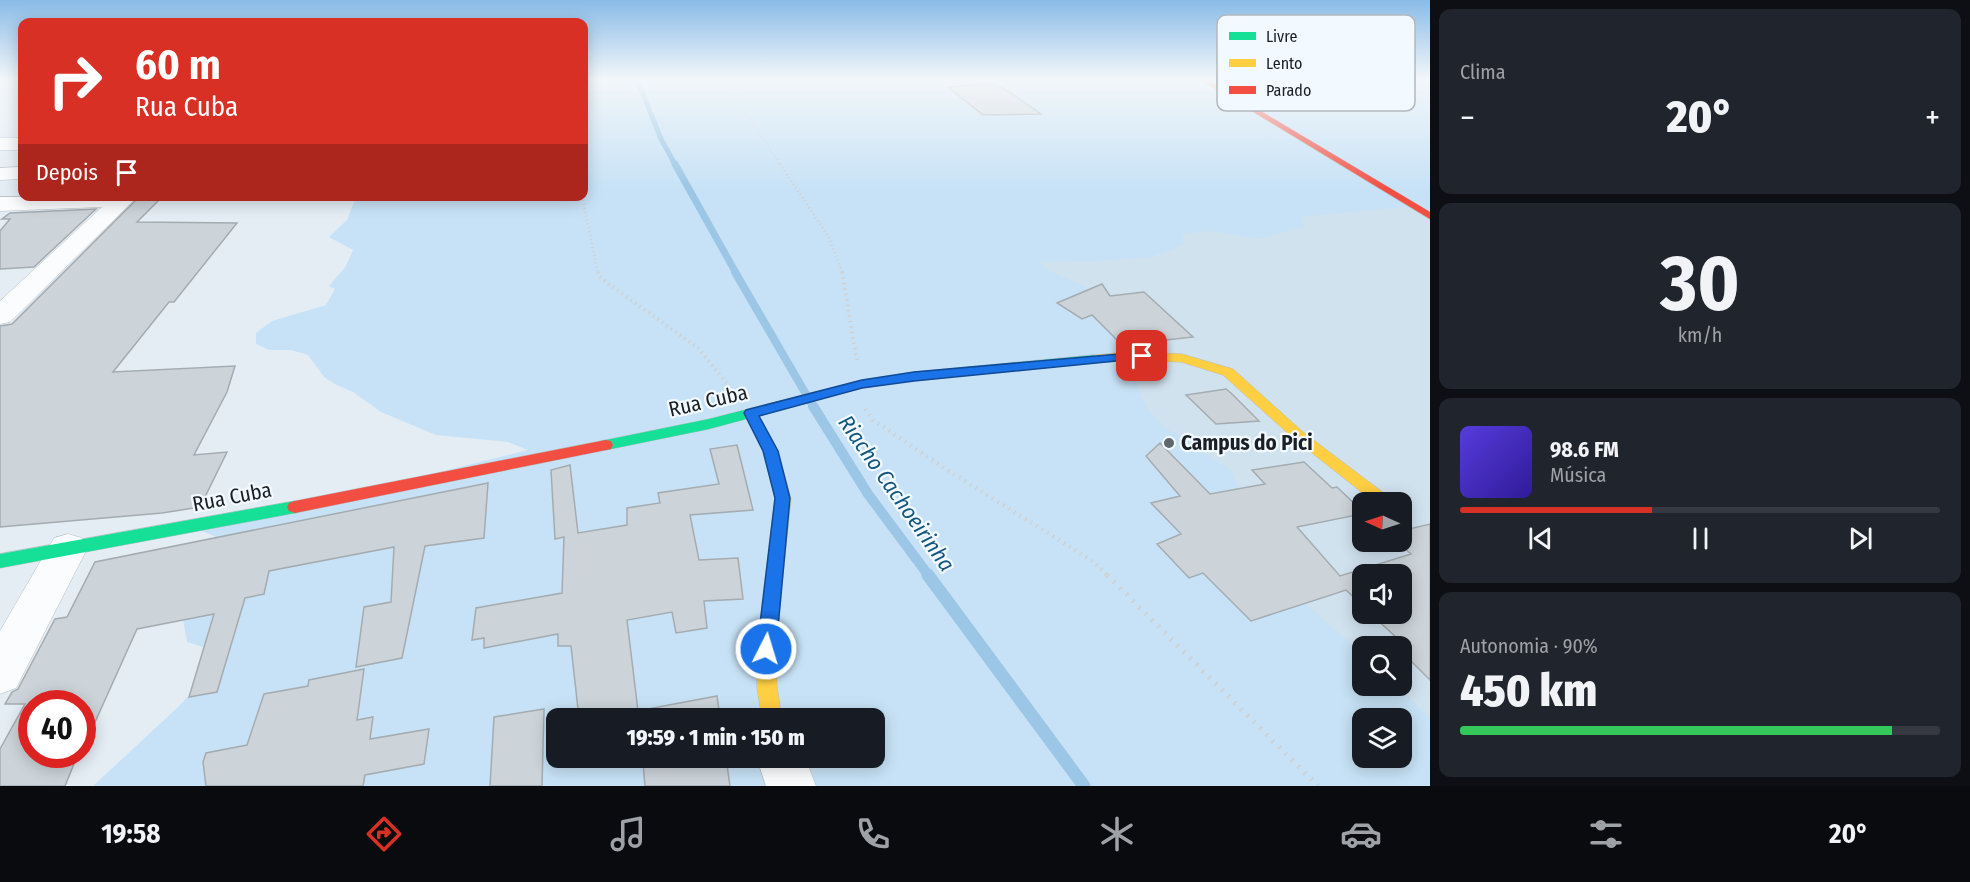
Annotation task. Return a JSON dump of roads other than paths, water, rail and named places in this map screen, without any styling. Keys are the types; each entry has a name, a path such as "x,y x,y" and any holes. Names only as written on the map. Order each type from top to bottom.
{"street":[{"path":"1264,116 1430,216"},
{"path":"0,144 18,144"},
{"path":"0,174 18,173"},
{"path":"0,204 62,201"},
{"path":"4,309 122,201"},
{"name":"Rua Cuba","path":"0,561 325,501 751,413 862,384 914,376 1130,356 1182,358 1228,372 1298,435 1371,492"},
{"path":"751,413 771,451 783,498 766,649 767,688 770,708"},
{"path":"0,673 68,549"},
{"path":"785,768 791,786"}],"waterway":[{"name":"Riacho Cachoeirinha","path":"652,116 676,166"},
{"name":"Riacho Cachoeirinha","path":"675,164 736,273"},
{"name":"Riacho Cachoeirinha","path":"735,272 814,408"},
{"name":"Riacho Cachoeirinha","path":"813,406 868,494 929,576"},
{"name":"Riacho Cachoeirinha","path":"928,575 1084,786"}],"place":[{"name":"Campus do Pici","path":"1169,443"}]}
